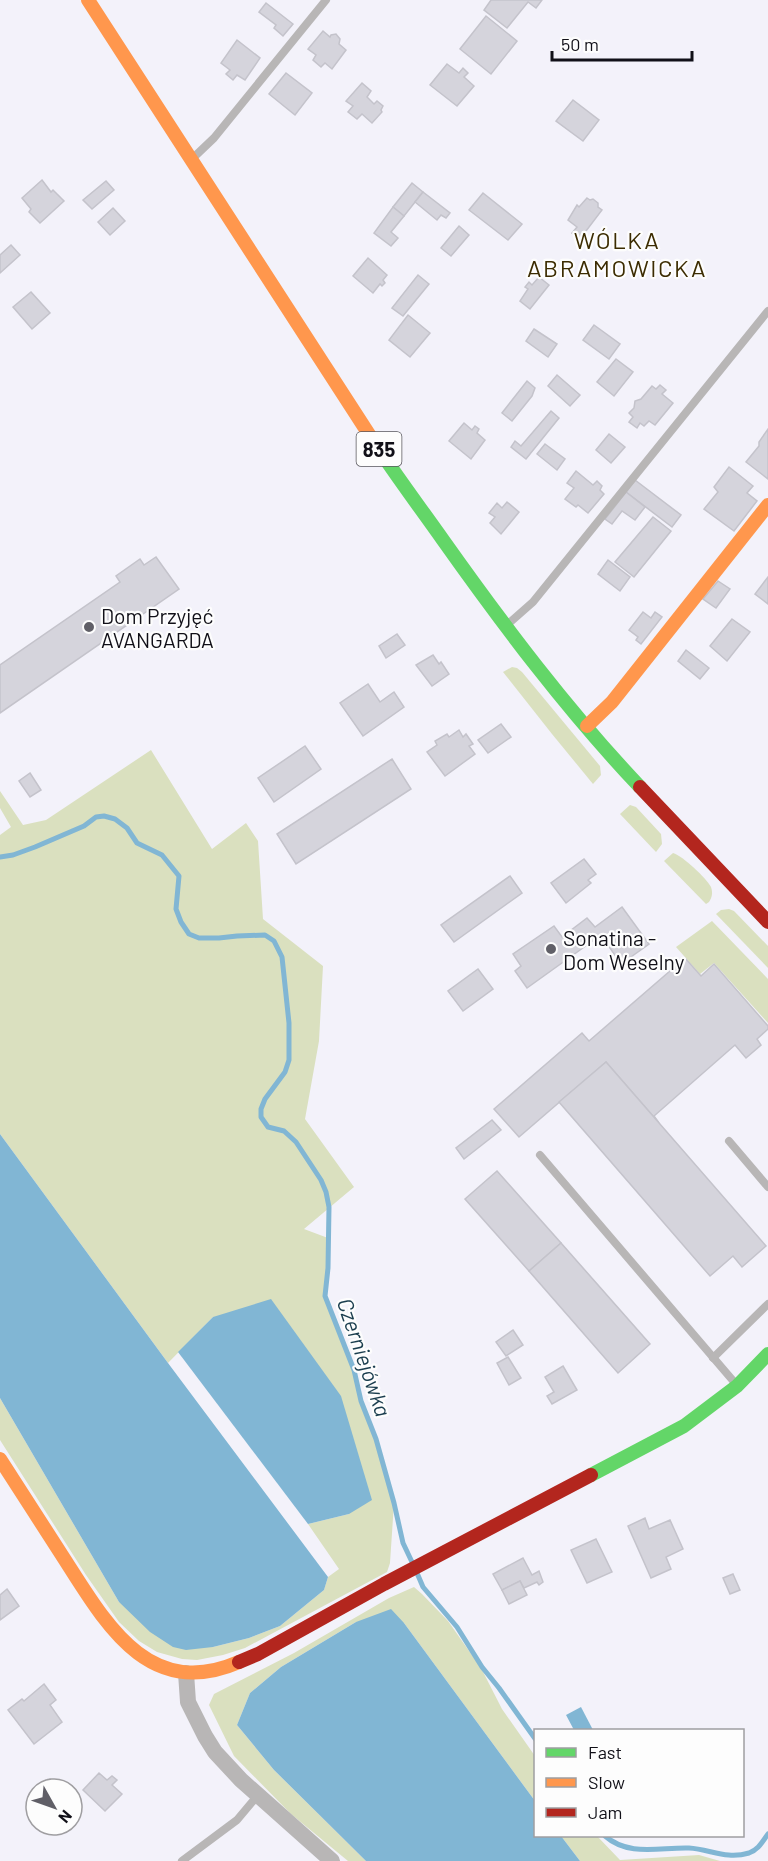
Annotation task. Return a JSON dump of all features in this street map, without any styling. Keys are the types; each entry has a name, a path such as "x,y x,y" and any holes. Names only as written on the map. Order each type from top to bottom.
{"street":[{"name":"835","path":"88,0 381,453 459,564 505,626 649,798 768,922"},
{"path":"587,726 612,702 768,505"},
{"path":"0,1459 94,1605 113,1632 127,1646 145,1659 165,1668 186,1673 215,1670 244,1661 384,1584 684,1426 737,1386 768,1354"},
{"path":"186,1673 188,1702 205,1736 225,1763 320,1858"}],"lane":[{"path":"191,159 214,138 326,0"},
{"path":"505,626 533,602 768,311"},
{"path":"729,1141 768,1187"},
{"path":"540,1155 737,1386"},
{"path":"713,1358 768,1304"},
{"path":"182,1861 237,1820 258,1796"}],"green space":[{"path":"512,667 522,672 600,766 601,775 593,784 503,672"},
{"path":"151,750 212,849 246,823 258,841 263,919 323,966 319,1041 305,1119 354,1187 304,1229 328,1238 325,1296 354,1370 361,1401 376,1439 394,1503 390,1563 387,1572 245,1648 197,1660 182,1659 157,1652 139,1641 119,1622 86,1575 0,1440 0,1398 119,1602 213,1647 249,1638 280,1626 324,1590 328,1577 339,1569 308,1524 349,1514 213,1317 168,1363 0,1134 0,835 11,827 0,808 0,791 23,825 46,820"},
{"path":"630,805 636,807 661,834 662,844 656,852 620,814"},
{"path":"673,853 688,863 711,887 709,902 706,904 664,861"},
{"path":"721,910 734,911 768,946 768,968 716,914"},
{"path":"712,921 768,979 768,1023 714,963 700,974 676,947"},
{"path":"414,1587 448,1621 481,1668 502,1709 534,1755 534,1800 404,1623 356,1622 281,1667 250,1693 237,1725 274,1770 366,1861 348,1861 291,1814 234,1756 209,1705 214,1694 294,1653 389,1598"},
{"path":"562,1837 598,1837 620,1860 699,1855 720,1861 580,1861"}],"water":[{"path":"0,1134 328,1577 324,1590 280,1626 249,1638 213,1647 186,1650 173,1647 150,1632 119,1602 0,1398"},
{"path":"271,1299 341,1396 372,1500 349,1514 308,1524 178,1352 213,1317"},
{"path":"391,1609 404,1623 534,1800 534,1837 562,1837 580,1861 366,1861 274,1770 237,1725 250,1693 281,1667 356,1622"},
{"path":"581,1707 592,1729 573,1729 566,1715"}],"building":[{"path":"491,0 542,0 536,8 528,2 507,28 484,10"},
{"path":"266,3 293,24 283,36 274,28 276,25 259,12"},
{"path":"486,16 517,41 491,74 460,49"},
{"path":"323,31 330,37 336,34 340,39 339,44 346,50 332,69 325,63 321,67 313,60 316,55 308,49"},
{"path":"237,40 260,58 245,80 237,75 233,80 226,74 230,70 221,63"},
{"path":"447,64 459,73 463,68 468,73 464,77 474,86 457,106 430,85"},
{"path":"286,73 312,93 295,115 269,94"},
{"path":"362,83 371,91 367,97 374,104 377,101 383,106 382,112 372,123 362,114 357,119 348,112 353,106 346,101"},
{"path":"573,100 599,120 583,141 556,121"},
{"path":"42,180 51,192 53,190 64,201 40,223 29,212 31,209 22,198"},
{"path":"106,181 114,190 92,209 83,200"},
{"path":"412,183 423,192 404,216 393,207"},
{"path":"423,192 450,213 446,218 441,215 437,220 415,202"},
{"path":"483,193 522,224 508,240 469,210"},
{"path":"587,198 598,203 598,207 602,210 580,239 572,233 577,227 568,220 577,205 579,207"},
{"path":"393,207 404,216 391,232 398,238 391,246 374,233"},
{"path":"113,208 125,221 110,235 98,222"},
{"path":"459,226 469,235 451,256 441,248"},
{"path":"11,245 20,255 0,273 0,255"},
{"path":"368,258 387,275 383,280 385,283 382,286 380,284 373,293 353,276"},
{"path":"418,275 429,284 403,316 392,308"},
{"path":"539,277 549,285 530,309 520,301 528,289 525,287 529,282 532,285"},
{"path":"31,292 50,313 32,329 13,307"},
{"path":"408,315 430,333 410,357 389,340"},
{"path":"594,325 620,344 609,359 583,340"},
{"path":"534,329 557,344 548,357 526,341"},
{"path":"616,359 633,372 614,396 597,382"},
{"path":"557,375 580,395 570,406 548,386"},
{"path":"527,381 535,388 532,396 512,421 502,413"},
{"path":"660,385 666,390 662,394 673,403 655,425 649,421 644,426 640,423 637,428 629,422 633,417 629,413 634,408 635,401 641,399 652,386 656,389"},
{"path":"551,411 559,418 526,459 511,447 515,441 521,446"},
{"path":"464,423 472,430 475,426 479,429 477,433 485,440 471,459 449,441"},
{"path":"768,429 768,479 746,462 759,446 759,442"},
{"path":"609,434 625,447 611,463 596,450"},
{"path":"545,444 565,459 557,470 537,454"},
{"path":"729,467 753,486 747,493 757,501 734,531 704,509 718,492 714,487"},
{"path":"576,471 593,485 597,481 602,486 600,490 604,494 588,513 565,499 574,488 567,483"},
{"path":"635,480 681,515 672,527 626,492"},
{"path":"626,492 645,507 635,520 622,511 612,524 605,519"},
{"path":"507,502 519,512 501,534 490,523 495,517 489,513 497,503 502,508"},
{"path":"653,517 671,531 634,577 615,562"},
{"name":"Dom Przyjęć AVANGARDA","path":"156,557 179,589 0,713 0,665 120,582 116,576 140,559 144,565"},
{"path":"608,560 630,577 620,591 598,574"},
{"path":"768,577 768,604 755,594"},
{"path":"718,581 730,589 716,608 703,599"},
{"path":"643,612 651,618 655,612 662,617 641,644 636,640 638,637 629,630"},
{"path":"732,619 750,632 727,661 710,646"},
{"path":"397,634 405,645 386,658 379,646"},
{"path":"686,650 709,668 700,679 678,661"},
{"path":"433,655 449,674 432,686 416,665"},
{"path":"368,684 380,702 394,692 404,707 363,736 340,703"},
{"path":"501,724 511,737 488,753 478,740"},
{"path":"459,730 463,737 466,734 473,744 469,746 475,754 445,776 427,752 437,745 435,741 447,734 449,737"},
{"path":"305,746 321,769 274,802 258,778"},
{"path":"392,759 411,789 296,864 277,834"},
{"path":"30,773 41,790 30,797 19,781"},
{"path":"584,859 596,874 588,880 591,883 566,903 551,883"},
{"path":"510,876 522,893 454,942 441,925"},
{"name":"Sonatina - Dom Weselny","path":"622,907 649,944 621,964 601,935 527,988 515,971 521,966 513,954 554,926 562,937 587,918 595,927"},
{"path":"685,958 701,976 714,964 768,1026 768,1029 757,1039 761,1045 746,1058 735,1045 654,1116 659,1123 606,1062 519,1137 494,1109 582,1033 589,1041"},
{"path":"478,969 493,989 463,1011 448,991"},
{"path":"606,1062 766,1246 742,1267 733,1256 710,1276 559,1102"},
{"path":"492,1120 501,1130 464,1159 456,1148"},
{"path":"497,1171 561,1243 529,1271 465,1199"},
{"path":"561,1243 650,1344 618,1373 529,1271"},
{"path":"513,1330 523,1345 506,1356 496,1342"},
{"path":"508,1357 521,1378 509,1385 497,1363"},
{"path":"563,1366 577,1390 552,1404 547,1396 554,1392 545,1377"},
{"path":"645,1518 649,1529 670,1520 683,1549 666,1557 671,1569 651,1578 628,1526"},
{"path":"596,1539 612,1572 587,1583 571,1550"},
{"path":"523,1558 532,1575 539,1571 543,1582 539,1585 537,1582 524,1588 520,1581 502,1590 493,1574"},
{"path":"733,1574 740,1590 730,1594 723,1578"},
{"path":"520,1581 527,1595 509,1604 502,1590"},
{"path":"7,1589 19,1606 0,1620 0,1595"},
{"path":"44,1684 56,1700 50,1705 62,1722 34,1744 8,1710 22,1699 24,1701"},
{"path":"99,1773 107,1780 112,1776 117,1780 112,1785 122,1794 105,1811 84,1789"}],"waterway":[{"name":"Czerniejówka","path":"0,857 35,847 84,826 96,817 104,816 115,819 127,828 137,843 162,855 179,876 176,909 189,934 199,938 265,935 274,941 282,957 289,1023 289,1060 285,1072 265,1099 261,1117 268,1127 284,1131 296,1142 321,1180 326,1192 329,1207 325,1296 354,1370 361,1401 376,1439 403,1543 412,1562"},
{"name":"Czerniejówka","path":"417,1573 423,1587 457,1627 482,1667 534,1737"},
{"name":"Czerniejówka","path":"606,1837 614,1843 634,1849 689,1848 725,1855 741,1855 749,1853 760,1845 768,1834"}],"traffic: fast":[{"path":"372,439 513,636 587,728 640,787"},
{"path":"591,1475 684,1426 737,1386 768,1354"}],"traffic: slow":[{"path":"88,0 372,439"},
{"path":"587,726 612,702 768,505"},
{"path":"0,1459 97,1608 114,1631 134,1650 155,1664 180,1672 207,1671 239,1662"}],"traffic: jam":[{"path":"640,787 768,922"},
{"path":"239,1662 258,1654 384,1584 591,1475"}],"place":[{"name":"Dom Przyjęć AVANGARDA","path":"89,627"},
{"name":"Sonatina - Dom Weselny","path":"551,949"}],"district":[{"name":"WÓLKA ABRAMOWICKA","path":"617,253"}]}
